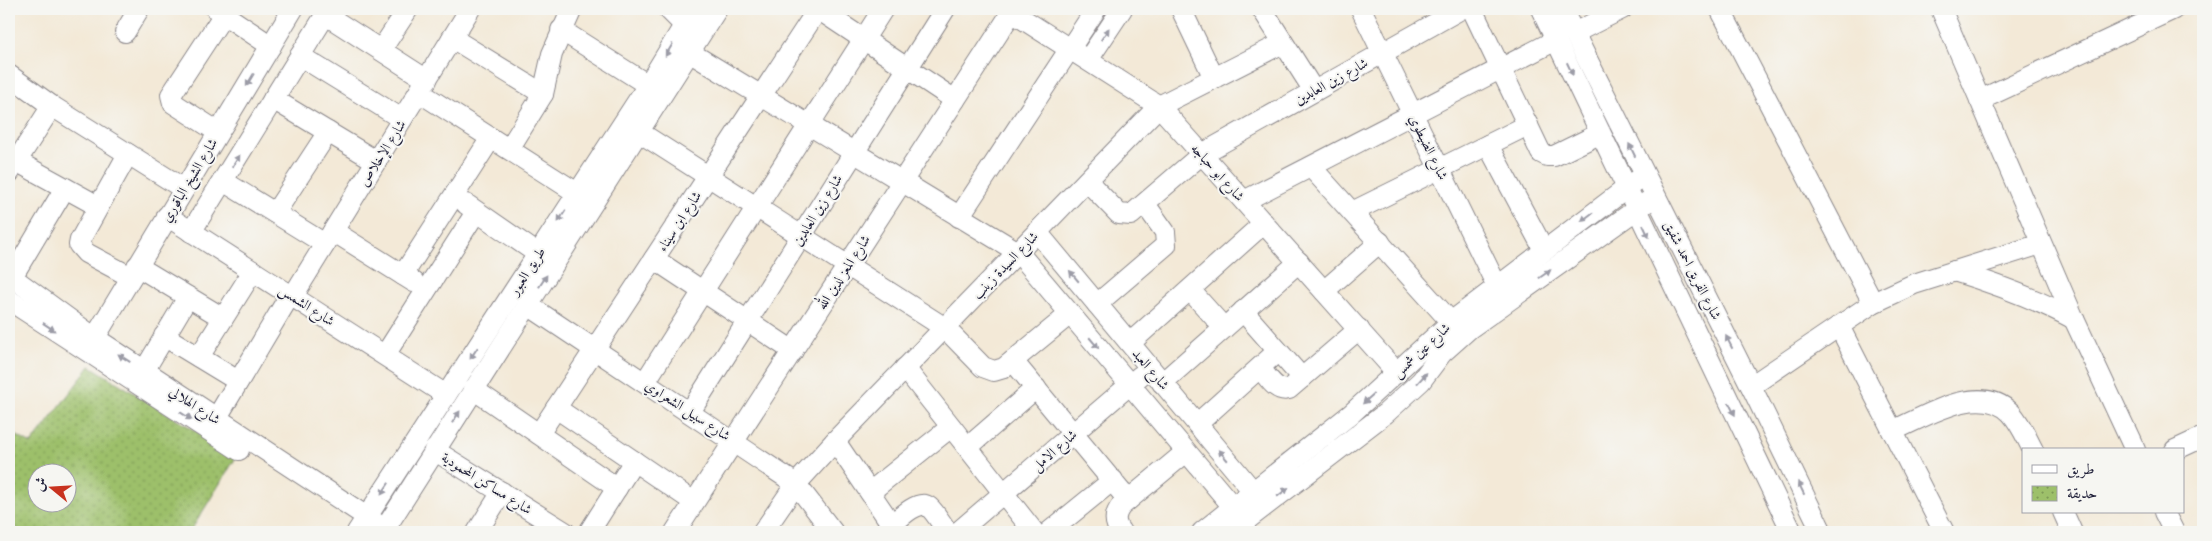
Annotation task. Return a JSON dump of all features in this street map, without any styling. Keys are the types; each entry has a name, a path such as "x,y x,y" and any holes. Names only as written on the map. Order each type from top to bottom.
{"street":[{"path":"125,32 139,9"},
{"name":"شارع الشيخ الباقوري","path":"90,345 294,9"},
{"path":"381,50 408,9"},
{"name":"شارع الإخلاص","path":"216,418 470,9"},
{"path":"509,149 543,94 552,54 561,30 572,9"},
{"path":"668,9 689,17"},
{"name":"طريق العبور","path":"372,529 434,450 717,9"},
{"path":"818,9 955,100"},
{"name":"شارع ابن سيناء","path":"539,434 818,9"},
{"path":"645,382 883,9"},
{"name":"شارع زين العابدين","path":"690,412 945,9"},
{"path":"959,217 1096,9"},
{"path":"1088,60 1122,9"},
{"path":"1181,9 1214,78"},
{"path":"1262,9 1314,91"},
{"name":"شارع الضيطوي","path":"1361,9 1496,286"},
{"name":"شارع زين العابدين","path":"1087,181 1122,215 1131,215 1202,154 1461,9"},
{"path":"1472,9 1541,153 1547,156 1554,156 1599,134"},
{"name":"شارع الفريق احمد شفيق","path":"1541,9 1565,36 1645,175 1822,532"},
{"name":"شارع الفريق احمد شفيق","path":"1562,9 1565,36 1599,134 1792,532"},
{"path":"1244,201 1565,36 1622,9"},
{"path":"1720,9 1873,303"},
{"path":"1941,9 2041,244 2134,448"},
{"path":"1980,100 2174,9"},
{"name":"شارع ابو حباجه","path":"1010,10 1159,106 1398,373"},
{"name":"شارع المعز لدين الله","path":"675,532 955,100 1010,10"},
{"path":"218,132 173,103 171,95 220,11 271,46"},
{"path":"328,12 381,50 423,86 491,138 577,193"},
{"name":"شارع الشيخ الباقوري","path":"191,232 328,12"},
{"name":"طريق العبور","path":"372,529 446,394 648,85 689,17"},
{"path":"561,30 648,85"},
{"path":"452,38 543,94"},
{"name":"شارع السيدة زينب","path":"763,532 796,484 835,440 1159,106 1284,43"},
{"name":"شارع العبد","path":"690,52 1018,252 1186,452 1236,520"},
{"path":"300,56 402,119"},
{"path":"9,75 52,106 184,189"},
{"path":"273,100 376,161"},
{"path":"52,106 11,164 98,206"},
{"path":"1352,212 1528,125"},
{"path":"275,213 328,132"},
{"path":"639,132 945,328 988,370 999,370 1013,361 1070,314"},
{"path":"403,275 491,138"},
{"path":"1488,145 1544,250"},
{"path":"128,154 98,206 79,245 86,253 134,272 188,297 223,318"},
{"path":"1311,167 1451,322"},
{"name":"شارع عين شمس","path":"1202,532 1236,520 1324,437 1398,373 1451,322 1496,286 1645,175"},
{"path":"223,181 275,213 403,275 426,290"},
{"path":"10,276 64,188"},
{"path":"454,196 538,254"},
{"name":"شارع عين شمس","path":"1259,499 1386,413 1421,380 1442,353 1470,328 1656,196"},
{"path":"1097,304 1166,245 1165,232 1145,204"},
{"path":"385,355 476,212"},
{"name":"شارع الشمس","path":"167,216 446,394"},
{"path":"1130,343 1264,223"},
{"name":"شارع العبد","path":"1037,232 1259,499"},
{"path":"1324,291 1380,242"},
{"path":"1751,386 1873,303 1914,284 2041,244"},
{"path":"654,259 793,351"},
{"path":"1162,382 1299,262"},
{"path":"199,357 253,271"},
{"path":"1954,271 1998,284 2040,301 2074,319"},
{"name":"شارع الهلالي","path":"10,276 90,345 372,529"},
{"path":"1190,290 1224,328"},
{"path":"144,371 188,297"},
{"name":"شارع الهلالي","path":"9,300 90,345 144,371 216,418 372,529"},
{"name":"شارع سبيل الشعراوي","path":"528,305 734,440 796,484 833,532"},
{"path":"1243,311 1302,378"},
{"path":"1839,326 1944,532"},
{"path":"1260,368 1276,387 1283,390 1289,389 1359,329"},
{"path":"164,336 238,381"},
{"path":"1197,424 1278,351"},
{"path":"1013,361 1128,500"},
{"name":"شارع الامل","path":"958,532 1150,367"},
{"path":"905,368 1034,532"},
{"path":"968,447 1036,388"},
{"path":"474,389 617,488"},
{"path":"1892,431 1962,402 1980,399 1995,403 2010,412 2022,427 2032,448"},
{"path":"556,408 694,502"},
{"path":"870,492 952,427"},
{"path":"2179,448 2203,437"},
{"path":"835,440 870,492 888,529 913,507 921,505 929,507 948,532"},
{"name":"شارع مساكن المحمودية","path":"434,450 565,532"},
{"path":"1121,532 1116,522 1116,516 1121,506 1186,452"},
{"path":"589,532 634,461"},
{"path":"1049,532 1113,480"},
{"path":"477,532 502,492"},
{"path":"2064,514 2072,532"},
{"path":"2165,514 2174,532"}],"green space":[{"path":"90,366 237,456 190,532 20,532 9,522 9,431 31,444"}]}
